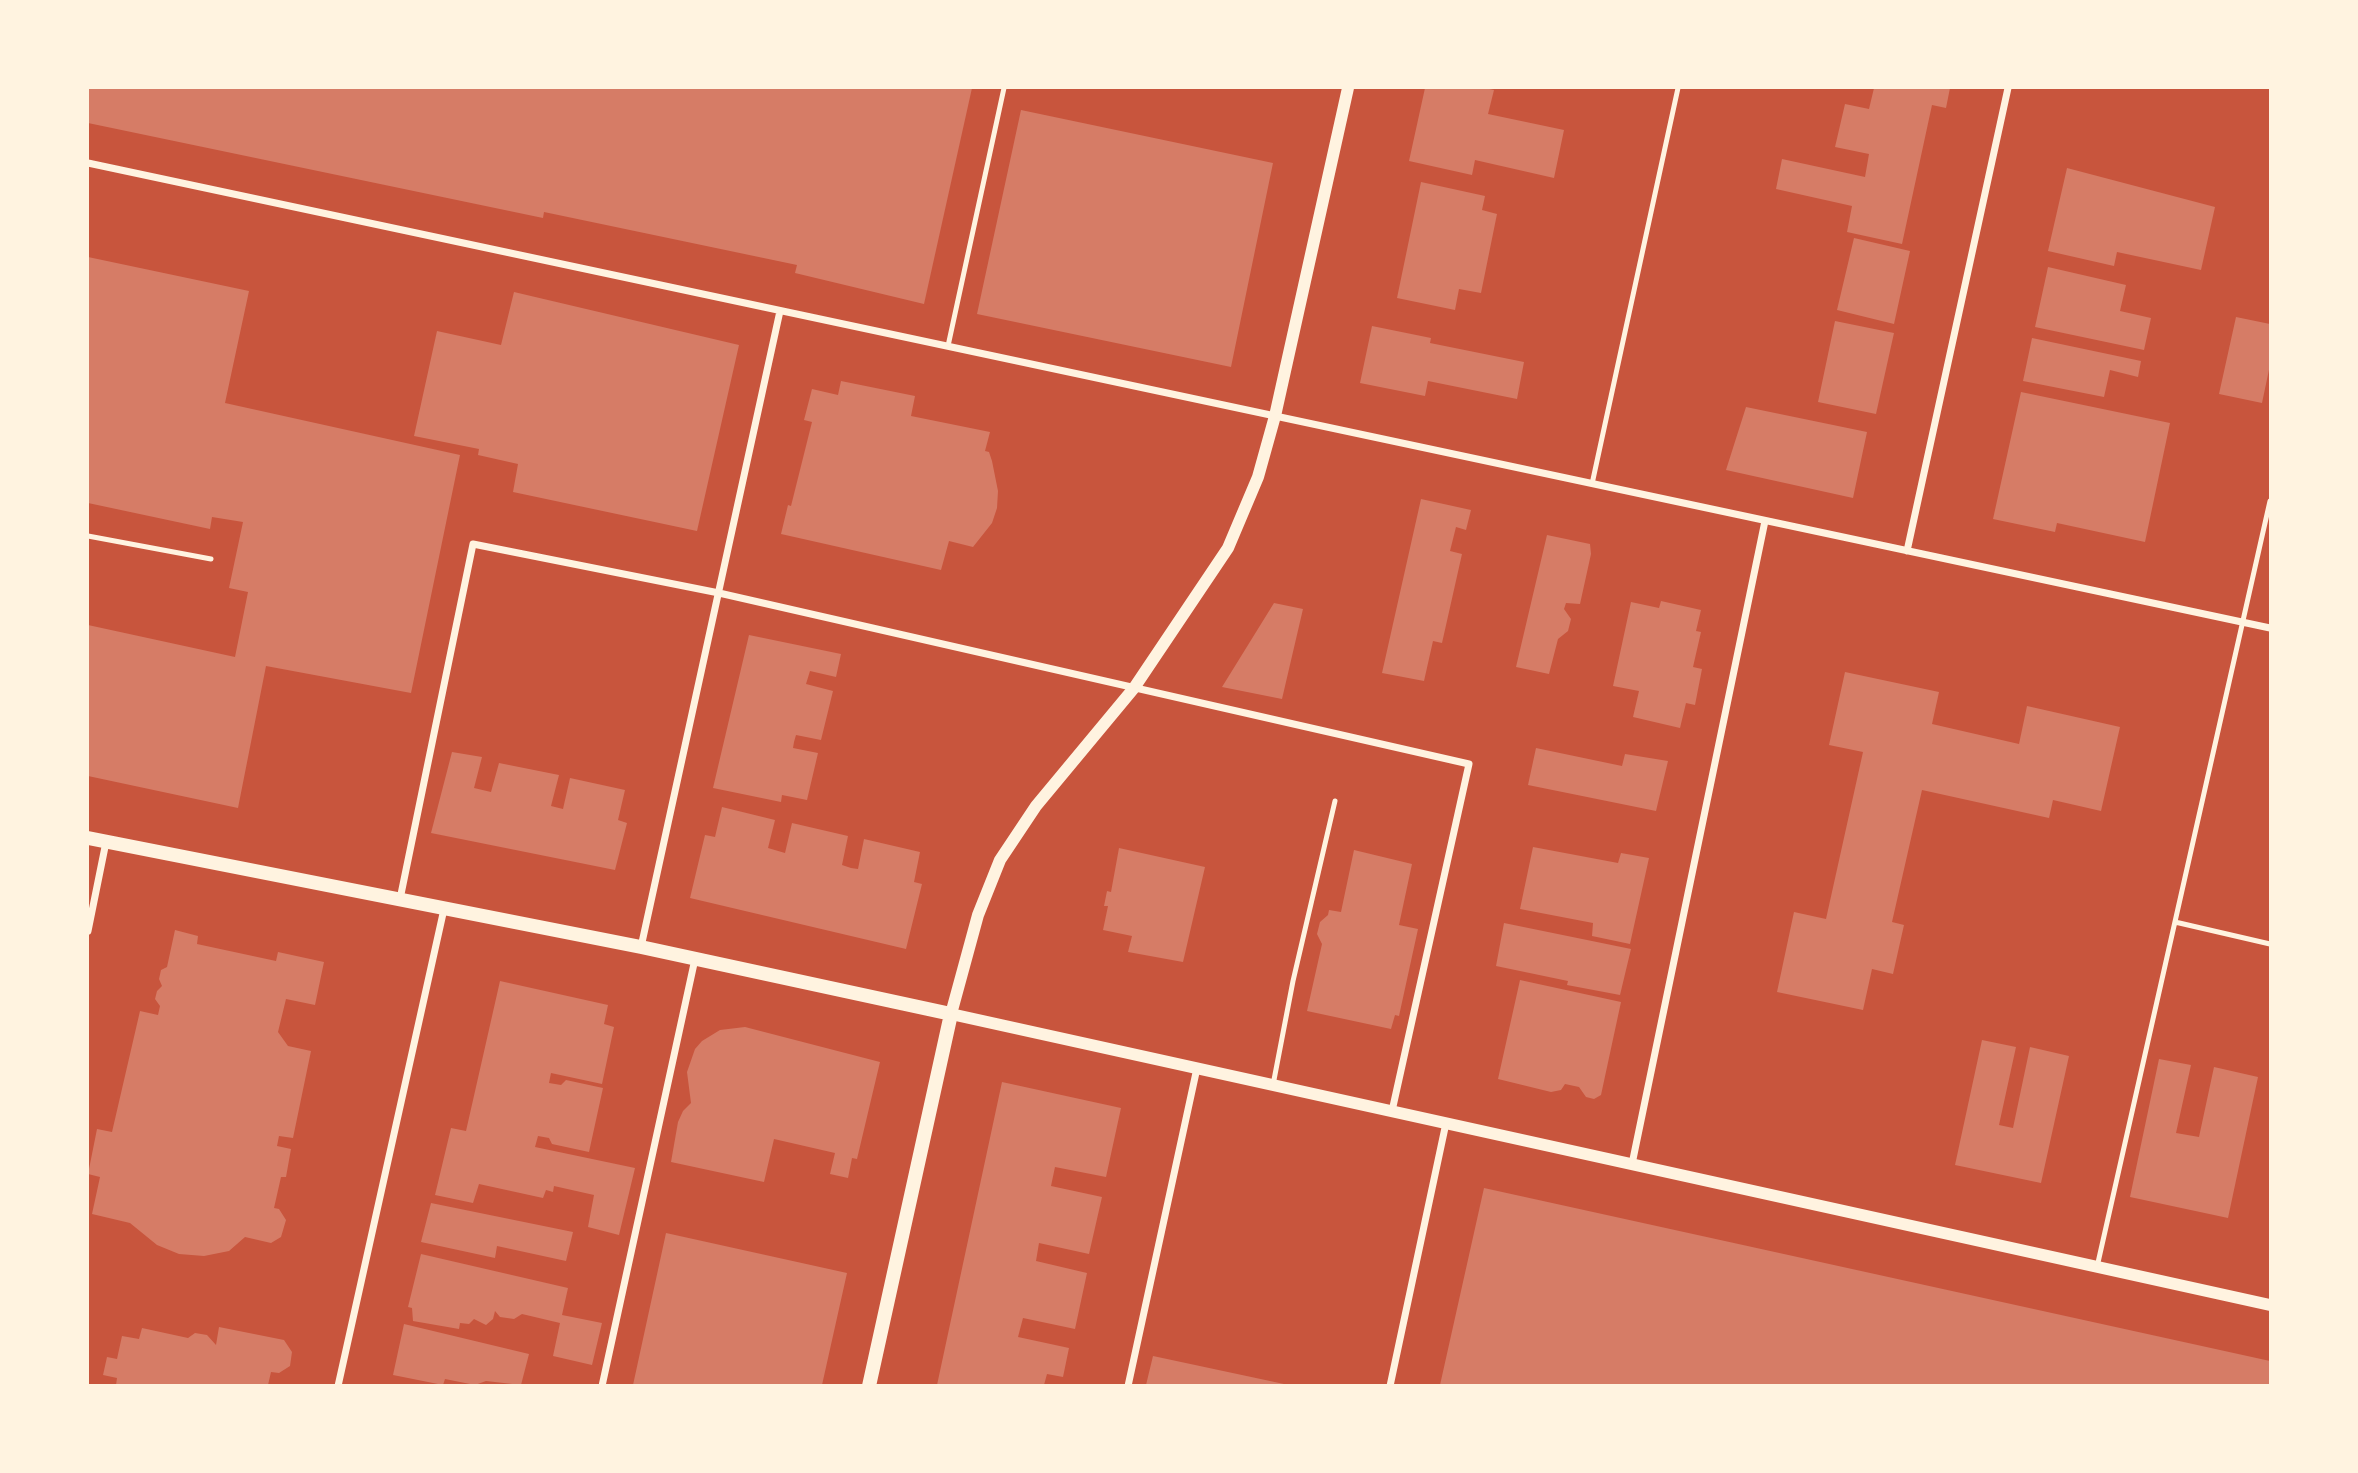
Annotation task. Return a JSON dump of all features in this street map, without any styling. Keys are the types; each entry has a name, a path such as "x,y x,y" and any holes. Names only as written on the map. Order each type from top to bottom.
{"main road":[{"path":"88,838 641,947 951,1014 869,1385"}],"street":[{"path":"1348,88 1275,416 1258,477 1228,548 1134,688 1036,806 1000,860 978,915 951,1014 2270,1305"},
{"path":"1907,551 2008,88"},
{"path":"88,163 2270,628"},
{"path":"641,947 780,311"},
{"path":"1632,1164 1765,521"},
{"path":"400,900 473,544 719,593 1469,764 1392,1111"},
{"path":"88,931 106,842"},
{"path":"338,1385 444,909"},
{"path":"602,1385 695,959"},
{"path":"1128,1385 1197,1068"},
{"path":"1390,1385 1446,1123"}],"lane":[{"path":"948,346 1004,88"},
{"path":"1591,484 1678,88"},
{"path":"2097,1267 2270,501"},
{"path":"88,536 211,559"},
{"path":"1273,1085 1293,981 1335,801"},
{"path":"2175,922 2270,944"}],"building":[{"path":"88,88 972,88 924,304 795,273 797,265 544,212 543,218 88,123"},
{"path":"1425,88 1494,90 1488,114 1564,130 1554,178 1475,160 1472,175 1409,161"},
{"path":"1874,88 1950,88 1946,108 1932,105 1902,244 1847,232 1852,206 1776,189 1782,159 1865,177 1869,154 1835,147 1845,104 1869,109"},
{"path":"1021,110 1273,163 1231,367 977,314"},
{"path":"2067,168 2215,207 2201,270 2117,252 2114,266 2048,251"},
{"path":"1421,182 1485,196 1482,210 1497,214 1481,293 1459,289 1455,310 1397,298"},
{"path":"1854,238 1910,251 1894,324 1837,310"},
{"path":"88,257 249,291 225,403 460,455 411,693 266,666 238,808 88,776 88,625 235,657 248,592 229,588 243,522 212,517 210,529 88,503"},
{"path":"2048,267 2126,285 2120,311 2151,318 2144,350 2035,327"},
{"path":"514,292 739,345 697,531 513,492 518,464 478,455 479,449 414,436 437,331 501,345"},
{"path":"2236,317 2270,324 2270,365 2262,403 2219,394"},
{"path":"1835,321 1894,333 1876,414 1818,402"},
{"path":"1372,326 1431,338 1430,343 1524,362 1517,399 1428,381 1425,396 1360,383"},
{"path":"2032,338 2141,361 2138,377 2110,370 2104,397 2023,381"},
{"path":"841,381 915,396 911,416 990,432 985,451 989,452 992,461 998,491 997,508 992,523 973,547 949,541 941,570 781,534 788,505 791,506 812,422 804,420 812,389 838,395"},
{"path":"2021,392 2170,423 2145,542 2057,523 2055,532 1993,519"},
{"path":"1746,407 1867,432 1853,498 1726,470"},
{"path":"1421,499 1471,510 1466,530 1456,527 1450,551 1462,554 1442,643 1433,641 1424,681 1382,673"},
{"path":"1547,535 1590,544 1591,554 1580,604 1566,603 1564,609 1571,619 1568,631 1558,639 1549,674 1516,667"},
{"path":"1661,601 1701,610 1696,631 1701,632 1693,667 1702,669 1695,705 1686,703 1680,728 1633,717 1639,691 1613,686 1631,602 1659,608"},
{"path":"1274,603 1303,609 1282,699 1222,687"},
{"path":"749,635 841,654 836,677 810,671 806,684 833,691 821,740 796,735 794,742 793,748 818,753 807,800 782,795 781,802 713,788"},
{"path":"1845,672 1939,692 1932,724 2019,744 2027,706 2120,727 2101,811 2053,800 2049,818 1922,790 1892,922 1904,925 1893,974 1872,969 1863,1010 1777,992 1794,912 1826,919 1863,752 1829,745"},
{"path":"1536,748 1622,766 1625,754 1668,761 1656,811 1528,785"},
{"path":"452,752 482,757 474,788 491,792 499,763 559,775 551,806 563,809 570,778 625,790 618,820 627,823 615,870 431,833"},
{"path":"722,807 775,820 768,848 785,853 792,823 848,836 842,865 851,868 858,869 864,839 920,852 914,882 922,884 906,949 690,898 705,835 715,837"},
{"path":"1533,847 1618,863 1621,853 1649,858 1630,944 1592,936 1593,923 1520,909"},
{"path":"1119,848 1205,867 1183,962 1128,952 1132,936 1103,930 1108,906 1104,906 1107,891 1111,892"},
{"path":"1354,850 1412,864 1399,925 1418,929 1399,1016 1395,1015 1391,1029 1307,1011 1322,944 1317,934 1320,922 1328,915 1329,910 1341,912"},
{"path":"1504,923 1631,949 1620,995 1567,985 1568,981 1496,966"},
{"path":"175,930 198,936 197,944 276,961 278,952 324,962 315,1005 286,999 278,1032 288,1046 311,1051 293,1138 279,1136 277,1146 291,1149 286,1177 281,1177 274,1208 279,1209 286,1220 281,1237 271,1243 245,1237 229,1251 204,1256 179,1254 157,1245 130,1223 92,1214 100,1177 88,1174 97,1129 112,1132 140,1011 158,1015 160,1006 155,999 162,986 159,979 161,970 167,967"},
{"path":"1520,980 1621,1002 1601,1095 1594,1099 1586,1097 1579,1087 1565,1084 1561,1090 1551,1092 1498,1079"},
{"path":"500,981 608,1005 604,1024 614,1027 602,1084 551,1073 549,1083 561,1085 566,1080 603,1088 589,1152 552,1144 549,1138 538,1136 535,1147 635,1168 619,1235 588,1227 594,1195 554,1186 553,1192 546,1190 543,1198 479,1184 473,1203 435,1195 451,1128 466,1131"},
{"path":"745,1027 880,1062 857,1159 852,1158 848,1178 830,1174 835,1153 774,1139 764,1182 671,1162 678,1122 691,1103 687,1072 695,1049 702,1041 720,1030"},
{"path":"1982,1040 2016,1047 1999,1125 2013,1128 2030,1047 2069,1056 2041,1183 1955,1165"},
{"path":"2159,1059 2191,1065 2176,1133 2199,1137 2214,1067 2258,1077 2228,1218 2130,1197"},
{"path":"1002,1082 1121,1108 1106,1177 1055,1167 1051,1186 1102,1197 1089,1254 1039,1243 1036,1261 1087,1273 1075,1329 1023,1318 1018,1337 1069,1348 1063,1377 1047,1374 1044,1385 937,1385"},
{"path":"1484,1188 2270,1361 2270,1385 1440,1385"},
{"path":"431,1203 573,1232 566,1261 497,1246 495,1258 421,1242"},
{"path":"666,1233 847,1273 822,1385 633,1385"},
{"path":"421,1254 568,1288 562,1315 602,1323 592,1365 553,1356 560,1323 522,1314 514,1319 500,1317 495,1311 493,1319 486,1325 474,1319 469,1324 460,1323 459,1329 413,1321 412,1308 408,1307"},
{"path":"404,1324 529,1354 521,1385 486,1381 475,1385 445,1379 443,1385 393,1375"},
{"path":"219,1327 284,1340 292,1352 290,1366 279,1373 271,1372 268,1385 116,1385 117,1378 103,1375 107,1357 117,1359 122,1336 139,1339 142,1328 188,1338 195,1333 207,1335 216,1345"},
{"path":"1153,1356 1284,1384 1284,1385 1146,1385"}]}
